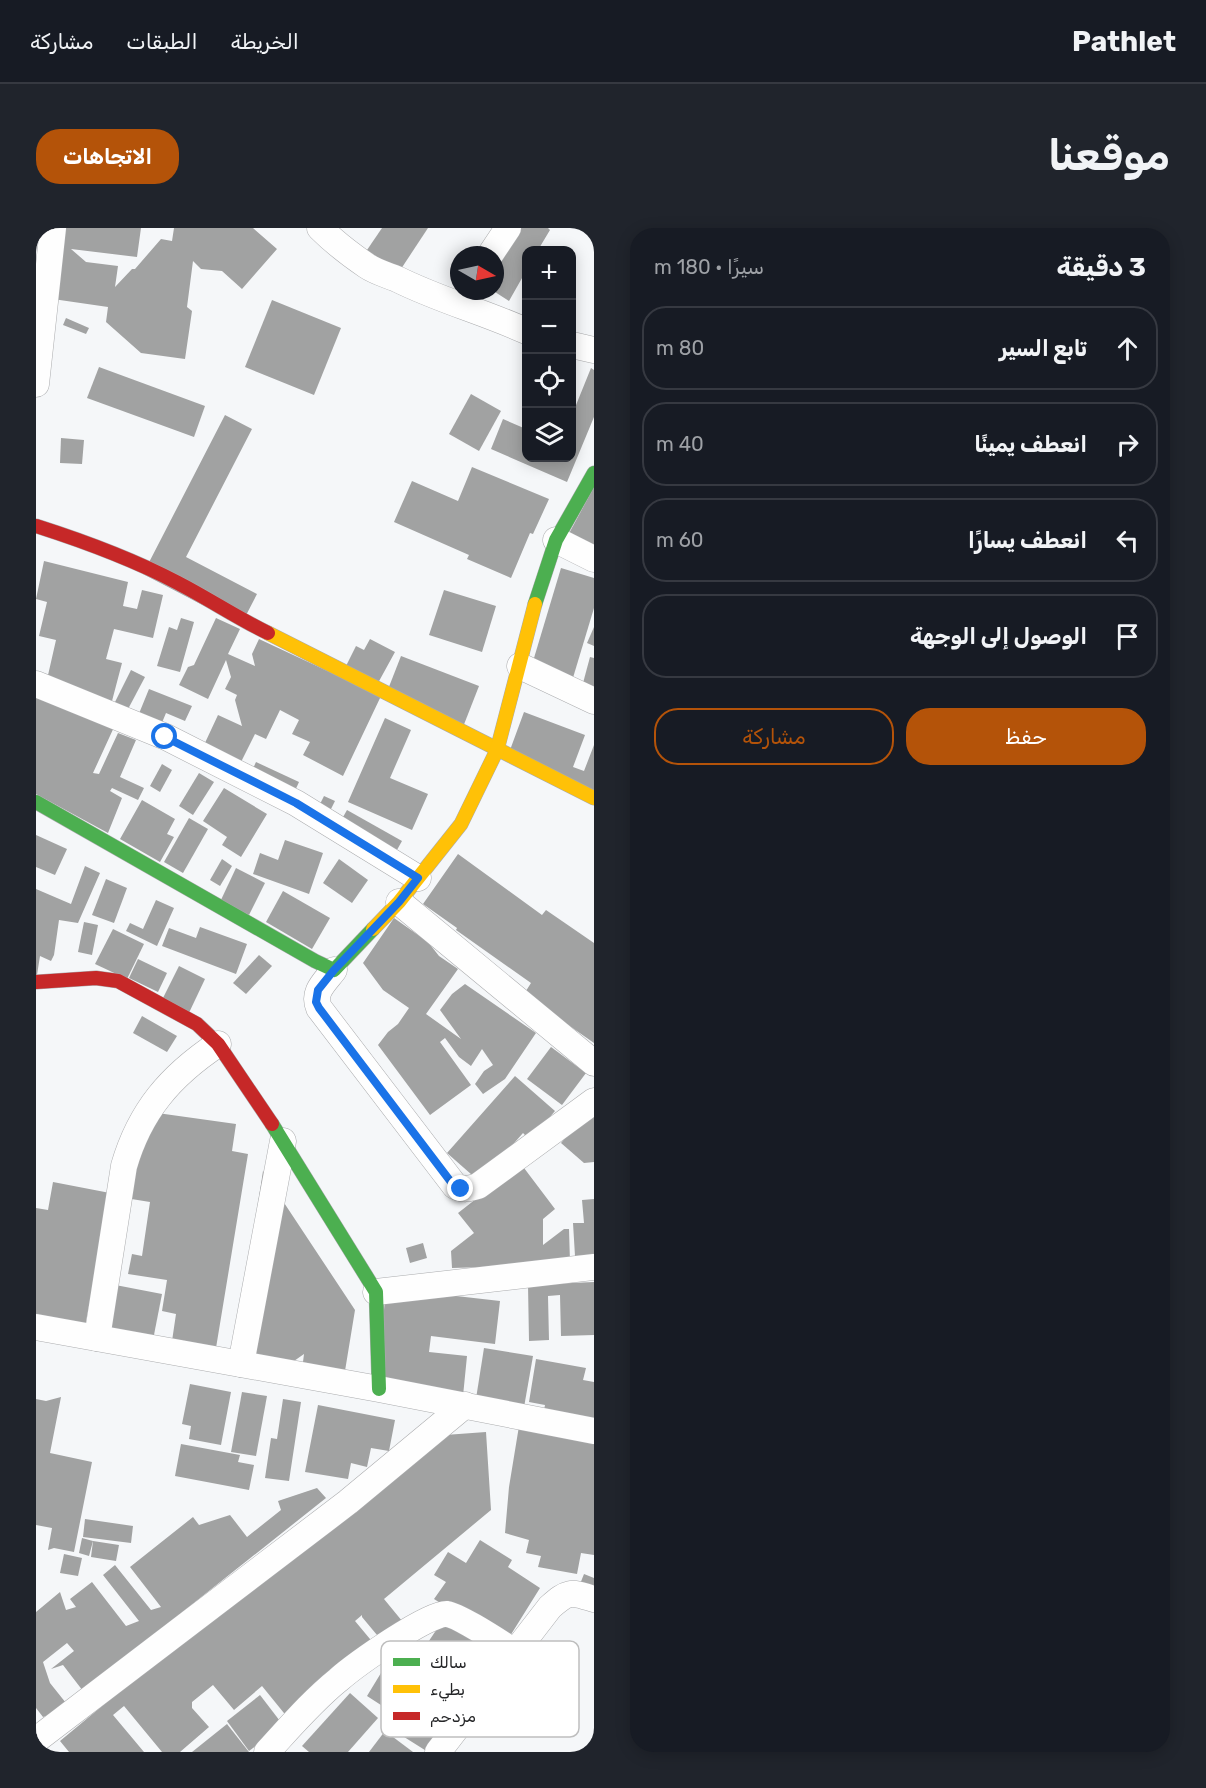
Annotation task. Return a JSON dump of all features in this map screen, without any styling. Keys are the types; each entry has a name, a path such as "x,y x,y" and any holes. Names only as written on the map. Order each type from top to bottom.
{"street":[{"path":"36,384 53,228"},
{"path":"320,228 367,266 416,289 450,296"},
{"path":"496,246 508,228"},
{"path":"466,300 522,329"},
{"path":"576,346 594,350"},
{"path":"594,473 556,540 541,583 497,750 461,824 399,902 334,970 318,990 316,1002 454,1186 461,1189 478,1186 594,1101"},
{"path":"36,526 80,540 178,583 238,618 594,798"},
{"path":"556,540 594,559"},
{"path":"520,666 594,701"},
{"path":"36,684 165,737 296,803 418,878"},
{"path":"36,802 334,970"},
{"path":"399,902 594,1063"},
{"path":"36,982 96,978 117,981 196,1024 218,1044 283,1141 376,1292 379,1389"},
{"path":"97,1338 124,1166 131,1142 144,1116 163,1089 196,1058 218,1044"},
{"path":"241,1364 283,1141"},
{"path":"376,1292 594,1267"},
{"path":"36,1327 465,1405 594,1431"},
{"path":"42,1752 36,1742 348,1502 465,1405"},
{"path":"524,1641 550,1607 562,1597 576,1594 594,1599"},
{"path":"394,1641 439,1615 453,1616 496,1641"},
{"path":"267,1752 307,1708 338,1679 381,1650"},
{"path":"438,1752 450,1737"}],"building":[{"path":"55,228 141,228 137,257 71,249 86,262 118,266 115,287 132,269 135,269 161,239 172,241 174,228 253,228 277,249 242,289 222,271 201,269 193,261 187,307 192,311 185,359 141,353 106,322 108,307 46,298"},
{"path":"382,228 428,228 399,272 367,250"},
{"path":"504,228 548,228 550,230 540,246 522,246 522,278 509,301 504,298 504,246 498,246"},
{"path":"272,300 341,328 314,395 245,367"},
{"path":"66,318 89,328 86,334 63,325"},
{"path":"99,367 205,406 194,437 87,398"},
{"path":"591,368 594,370 594,417 576,460 576,408"},
{"path":"471,394 501,411 479,451 449,434"},
{"path":"225,415 252,429 186,557 257,594 241,625 143,574"},
{"path":"503,419 522,427 522,462 575,462 567,482 491,449"},
{"path":"61,438 84,440 82,464 60,463"},
{"path":"472,467 549,499 533,534 530,533 511,578 467,559 469,555 394,522 412,481 458,501"},
{"path":"594,487 594,571 559,552"},
{"path":"44,561 128,582 123,606 137,609 142,590 163,595 153,638 114,629 106,659 122,663 112,701 46,684 56,640 39,636 47,602 36,599"},
{"path":"561,568 594,578 594,608 572,681 531,668"},
{"path":"444,590 496,606 482,652 429,635"},
{"path":"181,618 194,622 180,672 157,666 169,627 177,630"},
{"path":"216,618 240,629 228,654 255,666 252,654 259,639 381,696 343,776 303,755 310,742 292,734 299,720 280,710 266,739 255,734 241,762 204,745 218,715 242,726 235,700 237,695 225,689 231,677 226,660 208,699 179,685 188,667 194,665"},
{"path":"594,627 594,646 587,643"},
{"path":"370,639 395,652 378,683 346,666 356,646 364,650"},
{"path":"401,656 479,686 463,727 385,697"},
{"path":"590,657 594,658 594,701 579,698"},
{"path":"131,670 145,677 127,711 114,704"},
{"path":"149,689 192,706 185,721 166,713 161,725 138,716"},
{"path":"36,692 115,725 93,773 99,774 118,733 136,740 120,777 144,788 138,800 112,788 110,791 122,798 108,833 36,794"},
{"path":"524,712 585,735 573,767 584,771 594,745 594,793 506,761"},
{"path":"385,718 411,730 390,778 428,794 412,830 348,802"},
{"path":"256,762 299,782 288,806 245,786"},
{"path":"162,764 172,770 160,792 150,786"},
{"path":"199,773 214,782 193,815 179,806"},
{"path":"224,788 267,814 241,857 222,845 227,837 203,821"},
{"path":"324,796 335,801 323,825 316,812"},
{"path":"142,800 175,819 167,834 174,837 160,862 120,839"},
{"path":"347,810 402,841 388,866 333,835"},
{"path":"189,818 208,829 183,873 164,862"},
{"path":"36,835 67,849 55,875 36,867"},
{"path":"285,840 323,853 309,894 253,874 260,853 278,860"},
{"path":"458,854 542,915 546,910 594,943 594,1043 524,994 531,983 423,904"},
{"path":"222,859 232,866 220,886 210,880"},
{"path":"339,859 368,880 352,903 323,883"},
{"path":"85,866 100,873 78,923 59,920 54,955 51,961 40,956 36,975 36,889 71,904"},
{"path":"236,868 265,883 249,915 220,902"},
{"path":"106,879 127,888 114,923 92,915"},
{"path":"283,891 330,918 312,949 266,922"},
{"path":"156,900 174,908 157,946 126,931 130,923 143,929"},
{"path":"394,918 428,942 439,956 458,969 426,1014 461,1039 440,1010 452,994 465,984 536,1033 505,1079 483,1094 475,1084 484,1071 493,1065 482,1049 471,1066 459,1057 445,1038 440,1042 471,1085 430,1115 378,1045 398,1024 409,1008 383,990 363,963"},
{"path":"84,922 98,925 92,955 78,952"},
{"path":"200,927 247,944 236,974 162,946 169,928 196,938"},
{"path":"113,929 144,944 127,979 95,964"},
{"path":"259,955 272,966 246,994 233,983"},
{"path":"138,959 167,973 158,992 129,978"},
{"path":"179,966 205,979 187,1017 160,1004"},
{"path":"142,1016 177,1036 167,1052 133,1033"},
{"path":"551,1047 586,1073 562,1105 527,1079"},
{"path":"515,1076 555,1111 530,1140 523,1133 480,1182 447,1153"},
{"path":"588,1110 594,1111 594,1162 584,1163 561,1143"},
{"path":"143,1111 236,1124 232,1151 248,1154 216,1348 172,1341 176,1314 162,1311 167,1280 128,1274 132,1254 142,1256 150,1202 119,1197"},
{"path":"521,1164 555,1209 543,1219 543,1245 564,1229 569,1229 570,1262 452,1268 451,1251 474,1233 458,1213"},
{"path":"263,1171 355,1310 344,1377 302,1370 304,1354 284,1368 234,1360"},
{"path":"53,1182 110,1193 85,1327 36,1318 36,1208 48,1210"},
{"path":"594,1199 594,1255 575,1256 573,1223 584,1223 582,1200"},
{"path":"423,1243 427,1258 410,1263 406,1248"},
{"path":"594,1282 594,1335 561,1336 560,1295 548,1296 549,1340 529,1341 528,1285"},
{"path":"105,1283 162,1294 152,1345 95,1334"},
{"path":"386,1288 500,1301 495,1344 431,1336 429,1352 467,1356 463,1396 377,1387"},
{"path":"484,1348 533,1356 523,1413 475,1405"},
{"path":"536,1359 586,1368 583,1380 594,1382 594,1424 543,1415 545,1405 529,1402"},
{"path":"190,1384 231,1392 221,1445 189,1439 191,1426 182,1424"},
{"path":"242,1392 267,1396 256,1456 231,1452"},
{"path":"61,1397 50,1453 92,1462 74,1552 54,1548 48,1550 52,1528 36,1525 36,1399 46,1401"},
{"path":"283,1399 301,1402 289,1481 265,1478 271,1438 277,1439"},
{"path":"318,1405 395,1420 389,1451 371,1448 367,1467 351,1463 348,1479 305,1472"},
{"path":"519,1426 594,1438 594,1555 581,1553 577,1574 538,1567 541,1556 526,1553 529,1540 505,1533 509,1487"},
{"path":"486,1432 491,1510 384,1599 407,1627 382,1641 362,1615 355,1621 375,1645 288,1718 262,1686 234,1710 213,1685 192,1702 192,1708 209,1727 180,1752 162,1752 124,1706 113,1715 144,1752 69,1752 60,1741 136,1678 445,1435"},
{"path":"181,1444 240,1455 238,1462 254,1465 249,1490 175,1476"},
{"path":"317,1488 326,1498 83,1691 63,1665 51,1669 74,1651 67,1643 43,1662 50,1683 70,1708 43,1717 36,1708 36,1612 60,1592 66,1610 76,1607 70,1599 92,1582 126,1626 139,1621 103,1575 115,1565 151,1610 161,1607 130,1567 193,1517 199,1525 230,1515 247,1537 281,1510 278,1501"},
{"path":"85,1519 133,1526 131,1543 83,1537"},
{"path":"82,1538 93,1541 89,1556 79,1553"},
{"path":"480,1540 512,1560 508,1567 540,1588 507,1641 500,1641 434,1599 446,1582 434,1575 448,1552 466,1563"},
{"path":"93,1541 119,1545 116,1561 91,1557"},
{"path":"64,1554 82,1558 78,1576 60,1573"},
{"path":"584,1574 594,1578 594,1587 578,1589"},
{"path":"443,1620 474,1641 429,1641"},
{"path":"381,1673 381,1705 367,1696"},
{"path":"350,1693 378,1718 348,1752 309,1752 302,1746"},
{"path":"260,1695 283,1725 249,1751 227,1721"},
{"path":"227,1724 249,1752 192,1752"},
{"path":"381,1736 393,1737 413,1752 369,1752"},
{"path":"404,1737 440,1737 428,1752"}],"traffic: fast":[{"path":"535,604 556,540 594,473"},
{"path":"36,802 334,970 373,929"},
{"path":"272,1124 376,1292 379,1389"}],"traffic: slow":[{"path":"373,929 399,902 461,824 497,750 535,604"},
{"path":"268,633 594,798"}],"traffic: jam":[{"path":"36,526 144,566 268,633"},
{"path":"36,982 96,978 118,981 197,1024 218,1044 272,1124"}],"route":[{"path":"165,737 296,803 418,878 399,902 334,970 318,990 316,1002 454,1186 461,1189"}]}
